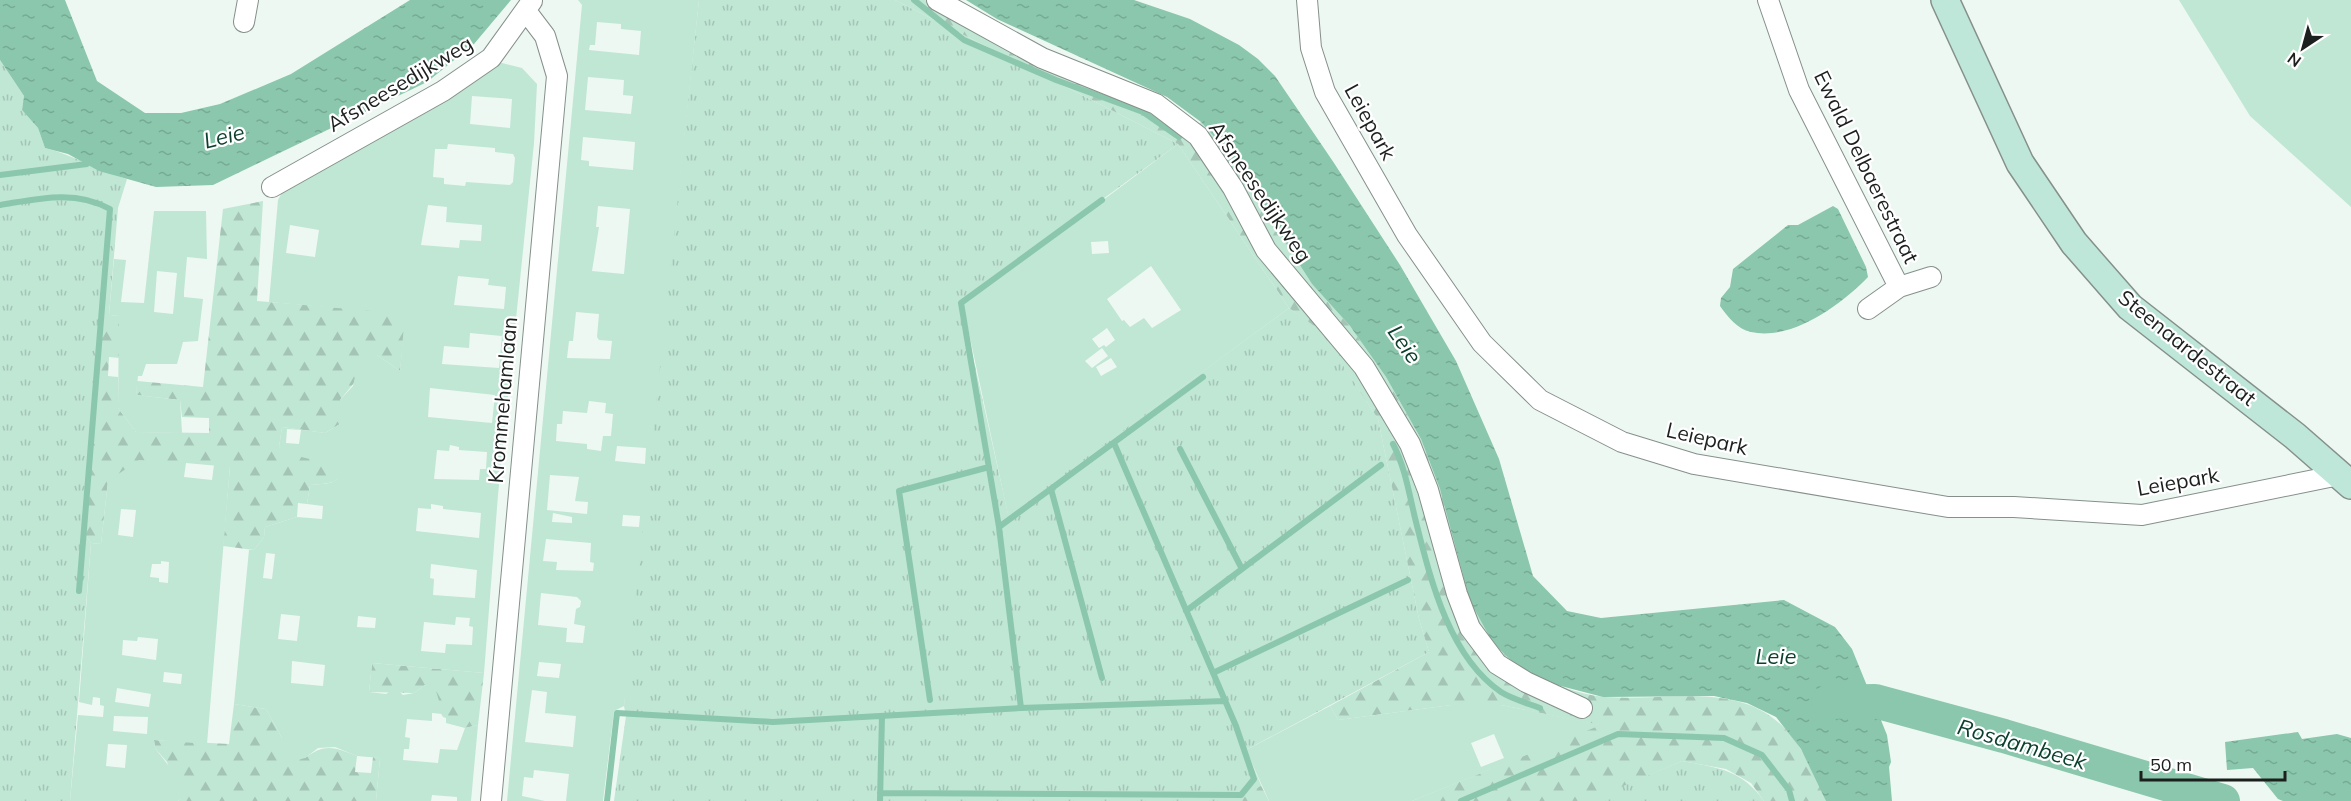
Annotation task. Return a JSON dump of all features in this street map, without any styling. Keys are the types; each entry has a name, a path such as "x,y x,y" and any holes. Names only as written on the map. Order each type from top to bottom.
{"street":[{"path":"244,21 248,0"},
{"name":"Afsneesedijkweg","path":"937,0 1042,57 1116,90 1156,104 1197,136 1233,188 1266,250 1364,367 1410,444 1428,490 1457,594 1470,628 1497,664 1534,686 1582,708"},
{"name":"Leiepark","path":"1307,0 1311,48 1324,92 1407,235 1482,343 1540,400 1622,442 1694,464 1947,507 2014,507 2142,515 2345,480"},
{"name":"Ewald Delbaerestraat","path":"1768,0 1799,90 1899,287"},
{"name":"Steenaardestraat","path":"1945,0 2020,163 2074,243 2130,307 2295,435 2345,480"},
{"name":"Afsneesedijkweg","path":"272,187 443,91 491,58 529,6"},
{"name":"Krommehamlaan","path":"490,801 557,76 545,36 529,6"},
{"name":"Ewald Delbaerestraat","path":"1868,309 1899,287 1931,277"}],"green space":[{"path":"578,0 699,0 624,706 614,711 603,801 566,801 569,774 534,770 533,778 524,777 522,796 545,801 507,801 582,5","holes":["597,22 621,24 621,29 641,31 639,55 589,50 590,45 595,45","588,77 624,80 623,95 633,96 631,114 585,110","583,137 635,142 633,170 589,166 589,161 581,160","598,206 630,209 624,274 592,271 599,227 596,227","576,312 599,314 597,337 599,340 612,341 610,359 567,358 569,341 573,341","589,401 606,403 605,413 613,414 611,436 603,436 601,451 587,449 587,444 556,441 557,424 562,424 563,411 587,413","617,446 646,448 645,464 615,461","550,475 579,477 575,501 588,502 587,514 547,510","553,513 572,517 572,523 552,522","623,515 640,516 639,527 622,526","546,539 591,543 590,562 594,563 593,571 556,570 557,562 543,561","541,593 577,597 581,601 580,607 576,609 574,624 585,626 583,643 566,642 567,628 538,625","539,662 561,664 559,678 537,676","532,690 547,692 545,713 576,716 573,747 525,742"]},
{"path":"699,0 895,0 1178,144 961,303 1008,514 1289,308 1320,329 1378,419 1419,619 1429,652 1246,750 1268,801 614,801 626,716 624,706 628,649"},
{"path":"895,0 925,0 986,36 1140,108 1186,133 1201,122 1226,150 1312,284 1350,326 1386,377 1421,439 1440,489 1519,668 1561,686 1594,696 1635,698 1692,696 1744,703 1768,714 1789,733 1807,760 1823,790 1826,801 1764,801 1751,783 1726,769 1682,761 1588,801 1412,801 1599,725 1501,705 1451,705 1338,720 1330,706 1429,652 1419,619 1378,419 1320,330 1289,308 1178,144"},
{"path":"2179,0 2351,0 2351,207 2250,116"},
{"path":"0,60 24,96 22,110 38,128 45,148 127,179 118,208 109,315 101,315 86,472 86,536 91,543 70,801 0,801"},
{"path":"498,62 522,68 537,84 534,143 498,495 484,673 372,663 369,692 386,694 395,688 403,695 414,693 425,685 436,691 443,714 432,713 432,721 407,719 405,737 410,738 409,749 404,749 403,760 438,763 440,749 457,750 465,728 478,725 471,801 457,801 457,797 432,795 431,801 376,801 380,758 357,756 335,747 318,748 305,758 291,762 282,753 282,738 266,709 234,704 249,550 254,550 264,537 265,527 297,517 322,519 323,506 307,504 310,485 335,481 344,467 297,456 279,447 282,427 325,433 340,424 340,400 353,386 360,352 377,355 400,371 405,314 269,302 278,200 284,189","holes":["472,96 512,99 510,128 470,124","448,144 495,148 495,152 513,154 515,158 513,182 510,185 466,182 465,186 444,184 444,178 433,177 435,149 447,149","428,205 447,207 446,222 482,225 481,241 460,240 459,248 421,245","290,225 319,230 315,257 286,253","458,276 489,279 488,285 506,287 504,309 454,305","470,333 502,336 499,368 442,364 444,346 469,348","430,388 495,395 492,423 428,417","287,429 301,430 299,444 286,443","450,445 459,447 459,450 487,452 486,469 480,469 479,480 434,479 437,450 449,451","431,504 443,506 443,509 481,513 479,538 416,531 418,508 431,509","266,553 275,554 272,579 263,578","431,564 477,570 475,598 433,595 434,579 430,578","281,614 300,616 297,641 278,639","358,616 376,618 375,628 357,627","456,617 470,618 469,626 473,627 472,645 446,644 445,653 421,651 424,622 455,625","292,661 325,665 323,686 291,683"]},
{"path":"1178,144 1289,308 1008,515 963,305","holes":["1108,241 1109,253 1092,254 1091,242","1151,266 1181,310 1152,328 1144,318 1130,327 1124,320 1122,321 1107,299","1107,328 1115,340 1106,347 1104,345 1099,348 1092,339","1102,348 1108,356 1092,368 1085,361","1111,358 1117,367 1101,376 1096,367"]},
{"path":"263,201 257,301 406,313 400,371 377,355 340,400 340,424 325,433 282,427 279,447 345,467 336,480 310,485 307,504 298,503 297,517 265,527 264,537 254,550 223,546 230,467 186,463 108,481 101,544 91,543 86,536 86,472 101,314 119,316 120,358 109,357 108,376 118,377 118,408 136,432 209,433 209,418 182,417 180,400 136,395 137,381 203,387 223,209"},
{"path":"154,211 206,211 207,259 187,257 184,292 184,297 203,299 198,341 183,342 177,364 146,364 142,376 138,376 136,395 180,400 182,433 136,432 118,408 119,316 109,315 114,259 126,260 121,302 144,303","holes":["157,271 177,273 173,314 154,312"]},
{"path":"139,460 186,463 184,477 212,480 214,465 230,466 207,744 154,740 155,748 181,782 178,801 70,801 78,715 103,717 104,706 100,705 100,698 93,697 92,705 79,702 91,543 101,544 108,481","holes":["121,509 136,510 133,537 118,535","161,561 169,562 168,583 159,582 159,578 150,577 152,564 161,564","138,637 158,639 156,660 122,655 123,640 137,641","164,672 182,674 181,684 163,682","117,688 151,694 149,707 115,702","114,716 148,717 147,734 113,731","108,744 127,745 125,768 106,766"]},
{"path":"372,663 484,673 478,725 465,728 446,723 446,718 443,717 425,685 414,693 369,692"},
{"path":"234,704 266,709 282,738 282,753 305,758 324,748 336,749 357,756 355,772 371,773 373,757 380,758 376,801 178,801 180,799 167,762 155,748 154,740 229,744"},
{"path":"1451,705 1501,705 1601,725 1412,801 1269,801 1246,750 1330,706 1338,720","holes":["1494,734 1504,758 1481,767 1471,743"]},
{"path":"1682,761 1718,768 1737,776 1747,782 1764,801 1586,801"},
{"path":"1261,786 1269,801 1231,801"}],"water":[{"name":"Leie","path":"0,0 65,0 97,81 145,113 181,113 220,104 291,74 410,0 511,0 474,44 427,82 213,185 156,187 99,171 68,154 45,148 38,128 22,110 24,96 0,60"},
{"name":"Leie","path":"966,0 1134,0 1190,19 1239,45 1258,59 1275,76 1334,163 1400,265 1456,361 1499,459 1533,576 1567,611 1601,618 1784,600 1835,627 1852,649 1887,735 1891,762 1889,767 1892,801 1826,801 1801,749 1776,717 1747,703 1714,696 1603,697 1557,685 1519,668 1493,643 1470,601 1440,489 1421,439 1386,377 1350,326 1312,284 1226,150 1201,122 1167,97 997,19"},
{"path":"1833,206 1838,209 1866,267 1868,277 1830,309 1799,326 1767,333 1751,332 1737,325 1720,306 1721,298 1730,287 1733,269 1788,225 1798,225"},
{"path":"2298,732 2302,739 2337,734 2351,738 2351,801 2283,801 2278,799 2253,768 2227,770 2225,742"}],"waterway":[{"path":"914,0 964,40 1056,80 1143,112 1179,137"},
{"path":"0,175 87,164"},
{"path":"0,205 42,198 70,197 97,203 110,209 79,591"},
{"path":"1102,200 961,303 999,527 1203,377"},
{"path":"880,793 1241,795 1254,779 1236,726 1114,443"},
{"path":"1393,444 1404,471 1435,589 1454,637 1467,658 1483,677 1501,692 1540,708"},
{"path":"1180,449 1242,569"},
{"path":"1186,611 1381,465"},
{"path":"930,700 899,491 989,467"},
{"path":"1051,489 1102,678"},
{"path":"999,527 1021,708"},
{"path":"1213,673 1408,580"},
{"path":"607,801 617,713 773,722 1021,708 1225,701"},
{"name":"Rosdambeek","path":"1828,702 1875,701 2004,736 2223,801"},
{"path":"880,801 882,716"},
{"path":"1461,801 1618,734 1724,738 1762,755 1789,790 1792,801"}]}
